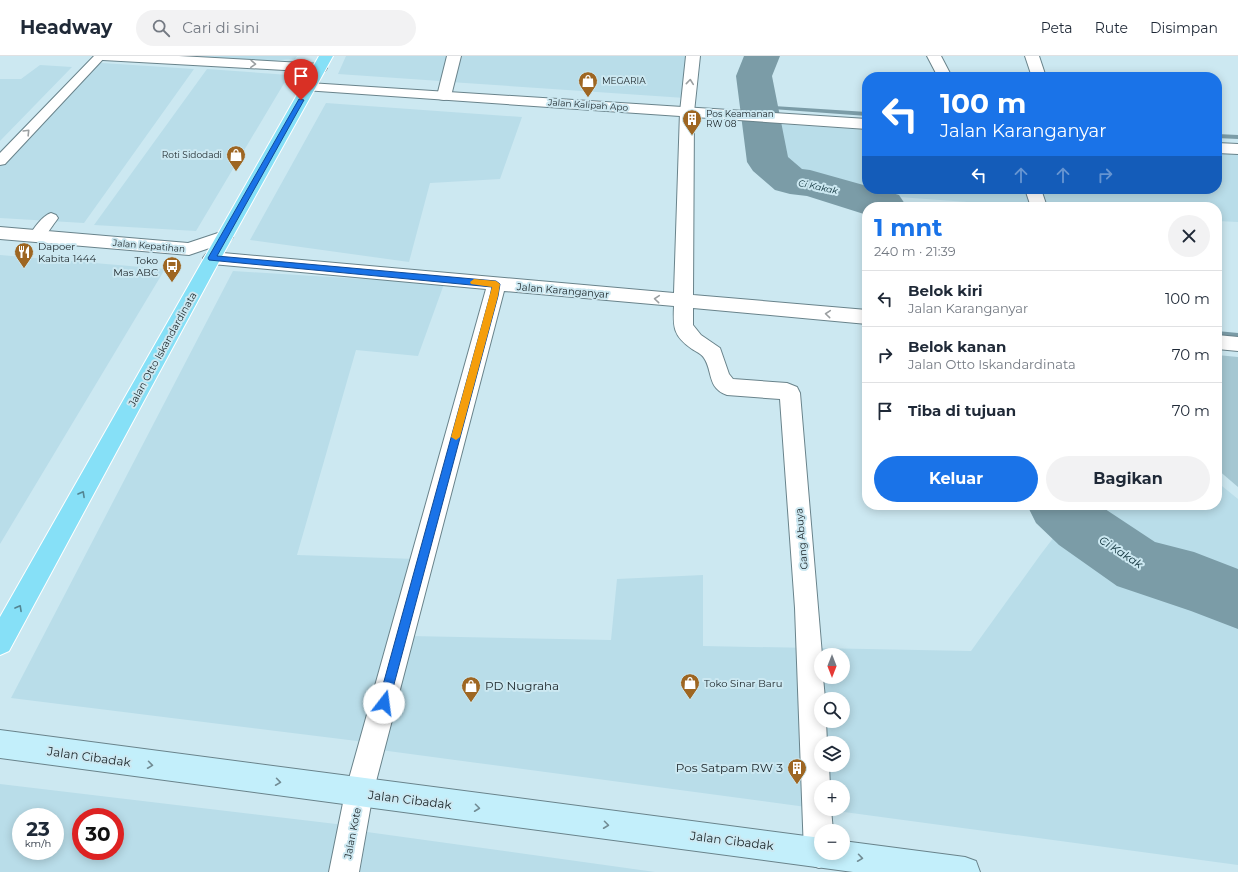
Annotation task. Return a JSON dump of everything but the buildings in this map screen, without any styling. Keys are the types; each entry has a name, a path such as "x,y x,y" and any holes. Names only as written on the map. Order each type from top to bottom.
{"main road":[{"name":"Jalan Otto Iskandardinata","path":"0,642 212,258 323,62"},
{"name":"Jalan Cibadak","path":"0,744 359,793 814,852"},
{"name":"Jalan Cibadak","path":"850,857 965,872"}],"street":[{"path":"101,56 323,62"},
{"path":"444,96 454,56"},
{"path":"683,301 687,112 693,56"},
{"path":"934,56 942,72"},
{"path":"1032,56 1037,72"},
{"name":"Jalan Kalipah Apo","path":"309,87 862,124"},
{"path":"1222,148 1238,149"},
{"name":"Jalan Kepatihan","path":"0,233 189,249 224,237"},
{"name":"Jalan Kepatihan","path":"0,240 212,258"},
{"name":"Jalan Karanganyar","path":"212,258 862,317"},
{"name":"Jalan Kote","path":"344,872 359,793 490,311 496,284"},
{"name":"Gang Abuya","path":"683,301 683,327 694,340 713,353 720,377 727,387 787,391 790,394 807,608 818,824"},
{"path":"1222,342 1238,344"}],"lane":[{"path":"0,161 101,56"},
{"path":"36,236 51,218"}],"shaded area":[{"path":"171,56 297,56 295,59 267,61"},
{"path":"346,56 449,56 440,81 338,74"},
{"path":"458,56 689,56 685,98 450,82"},
{"path":"87,62 194,69 84,223 0,218 0,151"},
{"path":"40,65 72,67 0,141 0,79 21,79"},
{"path":"207,69 289,75 196,231 94,225"},
{"path":"326,103 522,117 500,179 430,183 409,262 250,240"},
{"path":"778,124 862,130 862,193 811,184 786,169"},
{"path":"1222,152 1238,154 1238,222 1222,221 1222,202 966,202 866,194 1222,194"},
{"path":"0,255 165,269 0,544"},
{"path":"233,271 444,284 418,356 356,350 297,555 416,559 365,742 11,698"},
{"path":"1222,355 1238,357 1238,487 1222,473"},
{"path":"1222,486 1238,499 1238,865 850,813 850,780 814,780 814,808 373,749 410,636 611,640 617,579 703,575 703,646 814,648 814,684 850,684 850,649 971,651 1075,510 1222,510"},
{"path":"0,784 353,826 343,872 0,872"},
{"path":"367,832 655,872 360,872"}],"waterway":[{"name":"Ci Kakak","path":"762,56 754,76 768,162 790,181 810,183 874,202"},
{"path":"759,107 862,114"},
{"path":"1222,136 1238,137"},
{"path":"1222,334 1238,336"},
{"name":"Ci Kakak","path":"1062,510 1080,526 1139,566 1194,582 1238,599"}],"slow traffic":[{"path":"456,437 496,284 474,282"}],"place":[{"name":"MEGARIA","path":"588,98"},
{"name":"Pos Keamanan RW 08","path":"692,136"},
{"name":"Roti Sidodadi","path":"236,172"},
{"name":"Dapoer Kabita 1444","path":"24,269"},
{"name":"Toko Mas ABC","path":"172,283"},
{"name":"Toko Sinar Baru","path":"690,700"},
{"name":"PD Nugraha","path":"471,703"},
{"name":"Pos Satpam RW 3","path":"797,785"}],"route":[{"path":"301,100 212,258 496,284 384,703"}]}
